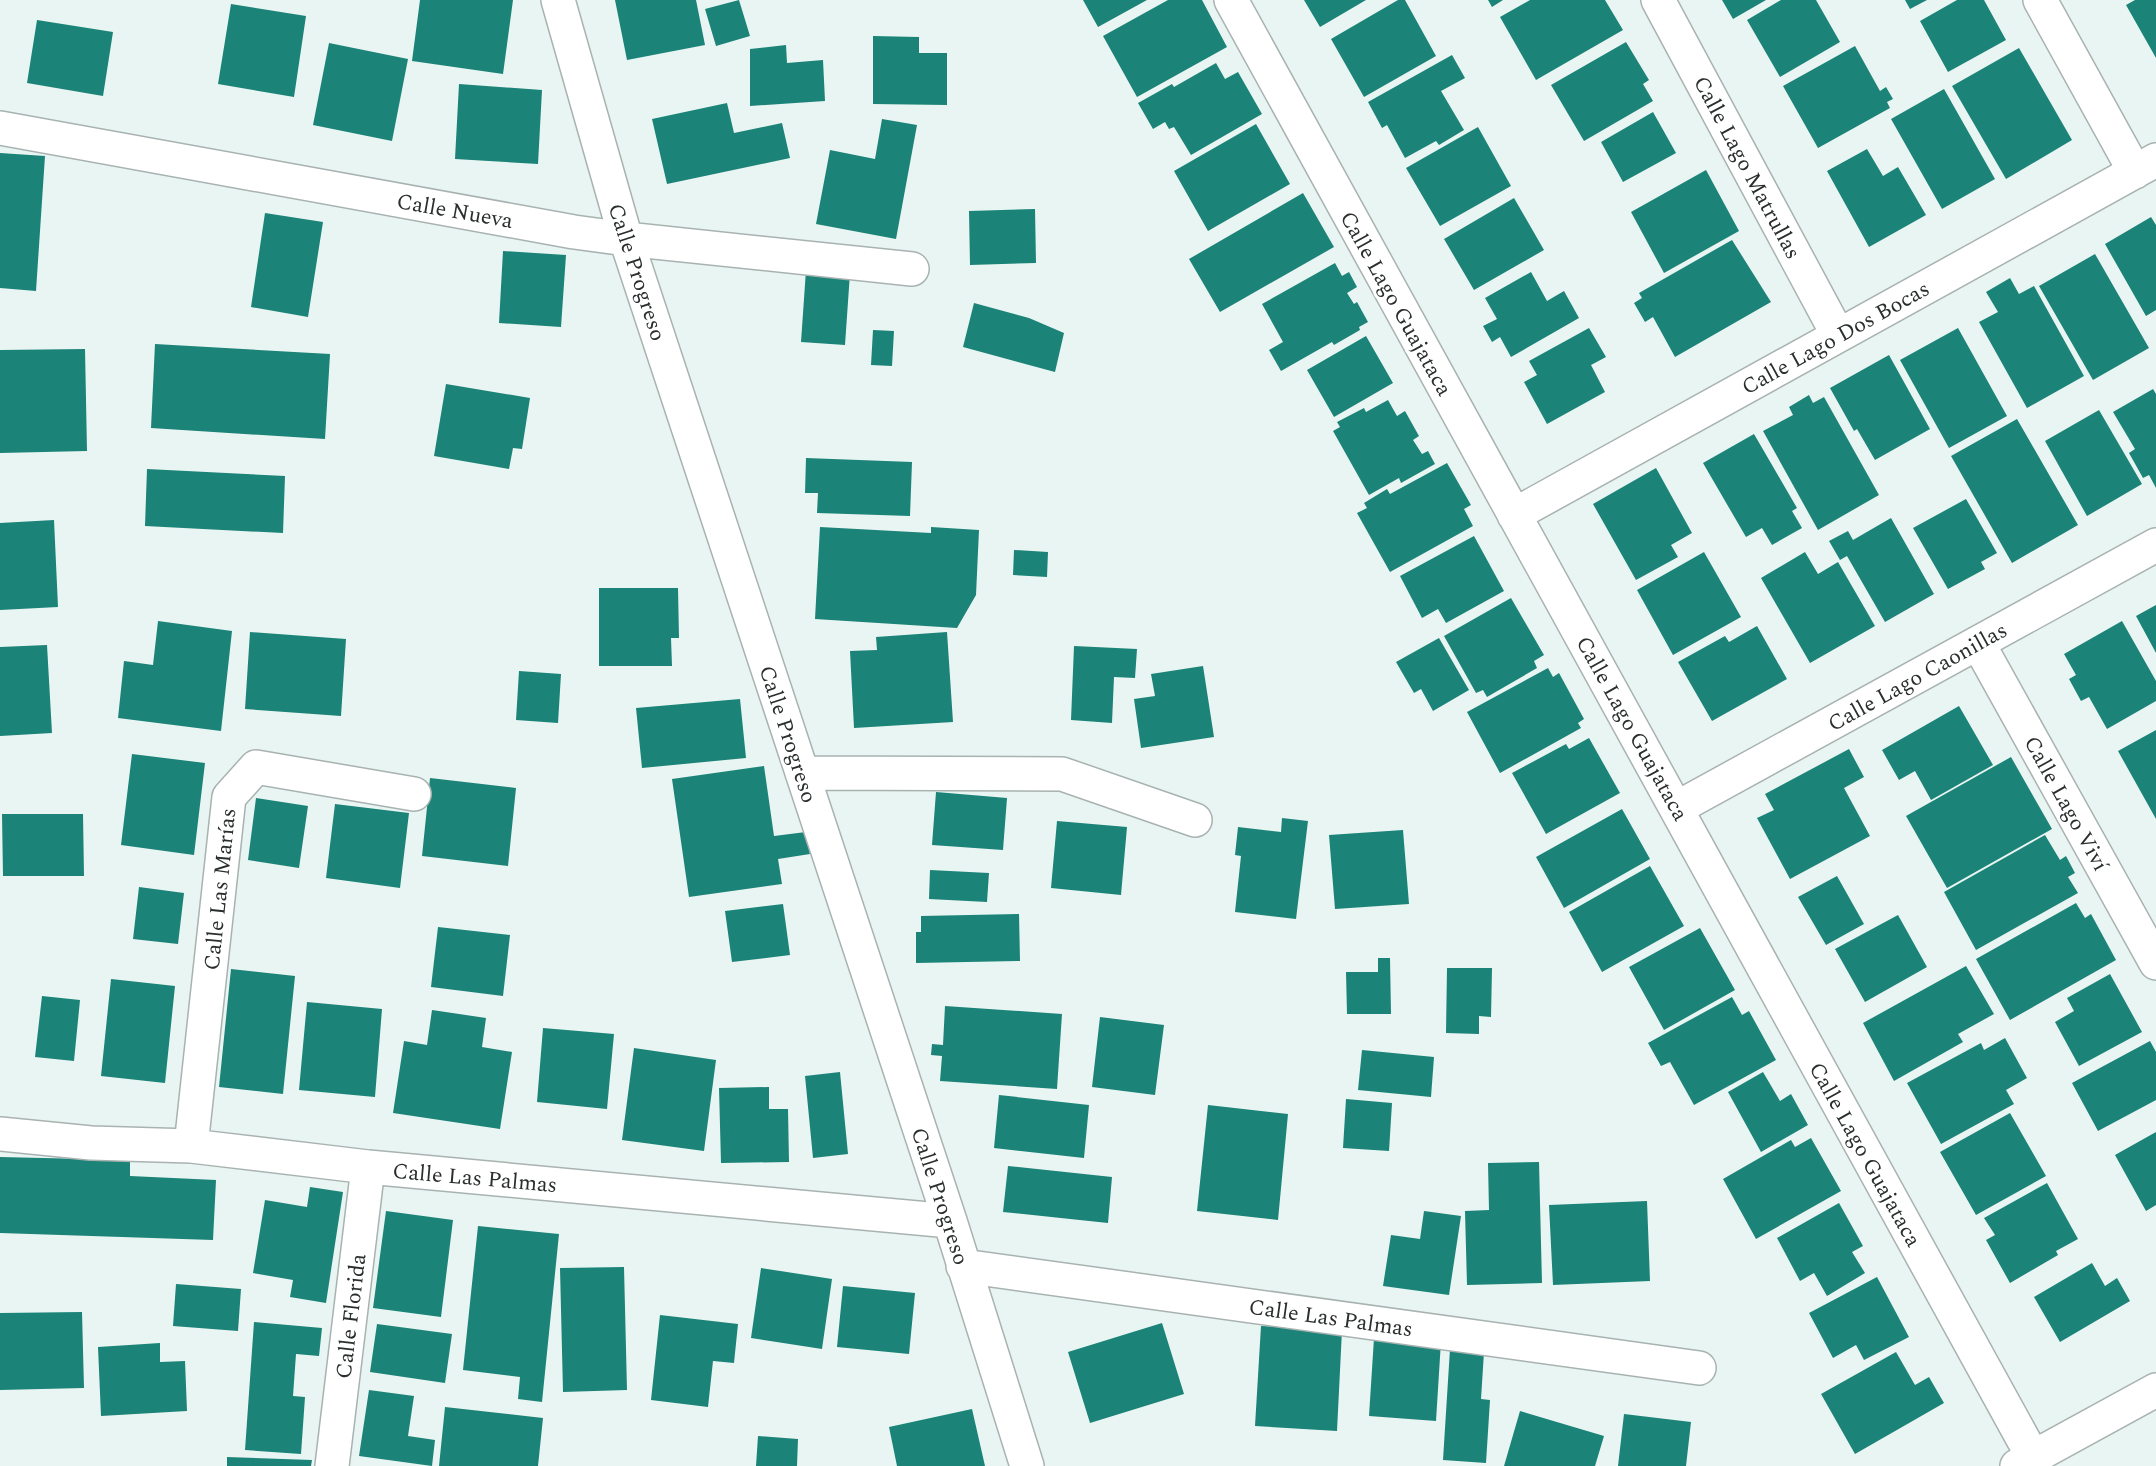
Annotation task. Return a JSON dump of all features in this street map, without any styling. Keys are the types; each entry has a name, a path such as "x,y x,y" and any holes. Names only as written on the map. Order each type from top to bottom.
{"street":[{"name":"Calle Progreso","path":"558,0 626,239 950,1221 1027,1466"},
{"name":"Calle Lago Guajataca","path":"1231,0 1677,808 2025,1462"},
{"name":"Calle Lago Matrullas","path":"1658,0 1838,334"},
{"path":"2040,0 2145,166"},
{"name":"Calle Nueva","path":"0,128 574,232 912,269"},
{"name":"Calle Lago Dos Bocas","path":"1514,515 2145,166"},
{"name":"Calle Lago Caonillas","path":"1677,808 2156,545"},
{"name":"Calle Lago Viví","path":"1978,643 2156,963"},
{"name":"Calle Las Marías","path":"191,1146 229,797 256,767 414,794"},
{"path":"802,773 1062,774 1196,820"},
{"name":"Calle Las Palmas","path":"0,1134 91,1143 191,1146 368,1167 950,1221"},
{"name":"Calle Florida","path":"332,1466 368,1167"},
{"name":"Calle Las Palmas","path":"963,1266 1698,1368"},
{"path":"2025,1462 2156,1390"}],"building":[{"path":"420,0 513,0 503,74 412,61"},
{"path":"615,0 696,0 705,45 627,60"},
{"path":"739,0 750,36 716,46 705,9"},
{"path":"1083,0 1147,0 1098,27"},
{"path":"1168,0 1202,0 1227,47 1137,97 1103,36"},
{"path":"1304,0 1366,0 1320,27"},
{"path":"1398,0 1405,0 1436,56 1364,97 1331,39"},
{"path":"1488,0 1503,0 1492,7"},
{"path":"1530,0 1605,0 1623,30 1536,80 1500,17"},
{"path":"1722,0 1766,0 1733,19"},
{"path":"1781,0 1816,0 1840,42 1780,77 1747,20"},
{"path":"1905,0 1927,0 1910,9"},
{"path":"1957,0 1984,0 2006,40 1948,72 1920,21"},
{"path":"2135,0 2156,0 2156,58 2126,5"},
{"path":"231,4 306,16 294,97 218,84"},
{"path":"37,20 113,32 103,96 27,83"},
{"path":"873,36 919,37 919,53 947,53 947,105 873,104"},
{"path":"1626,42 1649,80 1643,84 1653,101 1584,141 1551,85"},
{"path":"329,43 408,59 392,141 313,125"},
{"path":"786,45 787,63 823,60 825,101 750,106 750,49"},
{"path":"1855,46 1880,91 1886,87 1893,99 1887,102 1890,108 1818,148 1783,86"},
{"path":"2019,48 2072,140 2006,179 1952,86"},
{"path":"1452,55 1465,78 1441,91 1464,130 1439,145 1436,141 1405,158 1387,125 1382,128 1368,102"},
{"path":"1216,63 1225,79 1238,72 1262,114 1191,155 1174,127 1169,129 1165,122 1153,129 1138,103 1172,84 1174,87"},
{"path":"459,84 542,90 538,164 455,159"},
{"path":"1944,89 1995,179 1942,209 1891,119"},
{"path":"727,103 734,133 782,123 790,158 667,184 652,119"},
{"path":"1653,112 1676,153 1623,182 1601,142"},
{"path":"882,119 917,125 896,239 816,224 830,150 875,159"},
{"path":"1256,124 1290,184 1208,231 1174,171"},
{"path":"1478,127 1511,186 1440,226 1406,168"},
{"path":"1867,149 1883,176 1898,167 1926,215 1869,247 1827,171"},
{"path":"0,153 45,156 36,291 0,288"},
{"path":"1706,170 1739,231 1664,273 1631,212"},
{"path":"1303,193 1334,247 1220,312 1189,259"},
{"path":"1514,198 1544,250 1474,290 1444,239"},
{"path":"1035,209 1036,263 970,265 969,211"},
{"path":"265,213 323,222 308,317 251,307"},
{"path":"2151,217 2156,225 2156,310 2146,316 2105,244"},
{"path":"1732,240 1771,302 1675,357 1653,317 1645,322 1634,303 1642,298 1639,293"},
{"path":"503,251 566,255 561,327 499,323"},
{"path":"2095,254 2149,348 2093,380 2039,286"},
{"path":"1335,263 1342,276 1349,272 1357,287 1347,293 1354,304 1357,302 1368,322 1359,327 1360,330 1334,345 1332,342 1281,371 1269,350 1283,342 1262,304"},
{"path":"806,270 850,273 845,345 801,342"},
{"path":"1531,272 1547,301 1564,291 1579,318 1511,357 1500,337 1492,342 1483,326 1497,319 1485,298"},
{"path":"2010,278 2019,294 2034,286 2084,376 2027,408 1979,322 1998,312 1986,292"},
{"path":"974,303 1029,318 1064,333 1055,372 963,347"},
{"path":"1589,328 1606,357 1591,365 1605,392 1547,424 1524,382 1537,375 1529,361"},
{"path":"1958,328 2007,416 1949,448 1900,360"},
{"path":"873,330 894,331 892,366 871,365"},
{"path":"1366,336 1393,383 1334,417 1307,370"},
{"path":"155,344 330,354 325,439 151,428"},
{"path":"85,349 87,451 0,453 0,350"},
{"path":"1889,355 1930,429 1875,460 1857,429 1854,431 1830,388"},
{"path":"446,384 530,398 522,449 513,448 509,469 434,456"},
{"path":"2153,389 2156,394 2156,488 2149,475 2143,478 2129,453 2135,449 2113,412"},
{"path":"1809,395 1813,403 1824,397 1879,495 1818,530 1763,431 1793,415 1789,407"},
{"path":"1388,400 1397,416 1405,411 1419,436 1413,440 1422,454 1428,451 1435,464 1401,483 1399,478 1369,495 1333,431 1340,427 1337,422 1364,408 1366,412"},
{"path":"2099,410 2142,484 2087,516 2045,441"},
{"path":"2017,419 2078,525 2012,563 1951,456"},
{"path":"1754,434 1797,508 1792,511 1802,528 1772,545 1762,528 1746,537 1703,463"},
{"path":"806,458 912,462 910,516 817,513 818,493 805,493"},
{"path":"1447,463 1471,505 1464,509 1473,526 1390,572 1357,513 1367,508 1364,503 1387,489 1390,494"},
{"path":"1656,468 1692,533 1671,545 1678,557 1636,580 1593,504"},
{"path":"147,469 285,476 283,533 145,526"},
{"path":"1966,499 1997,553 1981,562 1985,569 1948,589 1913,528"},
{"path":"1891,518 1934,594 1885,622 1847,556 1840,560 1829,541 1848,531 1853,540"},
{"path":"54,520 58,607 0,610 0,523"},
{"path":"820,527 931,533 931,527 979,530 976,595 957,628 815,619"},
{"path":"1474,536 1504,591 1446,623 1438,609 1422,618 1400,576"},
{"path":"1014,550 1048,552 1047,577 1013,575"},
{"path":"1704,552 1741,617 1673,655 1637,590"},
{"path":"1805,552 1818,574 1838,562 1875,626 1810,663 1761,578"},
{"path":"599,588 678,588 679,638 671,638 672,666 599,666"},
{"path":"1511,598 1544,655 1534,661 1537,668 1487,697 1483,690 1476,693 1444,636"},
{"path":"2156,605 2156,653 2136,616"},
{"path":"158,621 232,631 221,731 118,718 124,661 153,665"},
{"path":"2122,621 2156,681 2156,701 2107,729 2089,697 2081,701 2069,679 2076,675 2064,654"},
{"path":"1757,626 1787,679 1712,721 1678,662 1725,636 1729,642"},
{"path":"250,632 346,639 341,716 245,709"},
{"path":"947,632 953,722 854,728 850,651 877,650 876,637"},
{"path":"1439,638 1469,690 1433,711 1421,689 1414,693 1396,662"},
{"path":"47,645 52,733 0,736 0,647"},
{"path":"1074,646 1137,649 1135,678 1114,677 1112,723 1071,720"},
{"path":"1203,666 1214,737 1141,748 1134,699 1155,696 1151,674"},
{"path":"1548,668 1553,677 1559,673 1584,719 1578,723 1581,728 1500,773 1467,712"},
{"path":"519,671 561,674 558,723 516,720"},
{"path":"740,699 746,758 642,768 636,708"},
{"path":"1959,706 1993,765 1931,800 1915,771 1899,780 1882,750"},
{"path":"2156,730 2156,819 2118,751"},
{"path":"1589,738 1620,793 1546,834 1512,773 1566,744 1569,749"},
{"path":"1849,749 1864,777 1844,788 1870,836 1790,879 1757,818 1774,810 1765,794"},
{"path":"132,754 205,763 194,855 121,845"},
{"path":"2011,757 2052,829 1947,888 1906,816"},
{"path":"764,766 774,836 806,832 810,854 778,859 782,884 689,897 672,779"},
{"path":"430,778 516,788 508,866 422,856"},
{"path":"936,792 1007,798 1003,850 932,845"},
{"path":"256,798 308,806 299,868 248,860"},
{"path":"335,804 409,813 400,888 326,878"},
{"path":"1622,809 1650,859 1564,908 1536,857"},
{"path":"2,814 83,814 84,876 3,876"},
{"path":"1282,818 1308,821 1296,919 1235,912 1241,856 1235,855 1238,827 1281,832"},
{"path":"1057,821 1127,827 1121,895 1051,888"},
{"path":"1403,830 1409,904 1335,909 1329,835"},
{"path":"2045,835 2060,860 2066,856 2075,873 2068,877 2078,893 1976,950 1944,892"},
{"path":"1650,866 1684,926 1602,972 1569,912"},
{"path":"930,870 989,873 987,902 929,899"},
{"path":"1837,876 1864,924 1826,945 1798,897"},
{"path":"139,887 184,893 178,944 133,939"},
{"path":"2076,903 2085,918 2091,914 2116,960 2010,1020 1976,959"},
{"path":"783,904 790,955 732,962 725,911"},
{"path":"1019,914 1020,961 916,963 916,932 921,932 921,916"},
{"path":"1898,915 1927,967 1865,1002 1835,949"},
{"path":"438,927 510,935 503,996 431,987"},
{"path":"1700,928 1735,990 1664,1030 1629,967"},
{"path":"1378,958 1390,958 1391,1014 1347,1014 1346,972 1378,972"},
{"path":"1966,966 1994,1014 1958,1034 1963,1042 1894,1081 1863,1023"},
{"path":"1447,968 1492,968 1491,1017 1479,1016 1479,1034 1446,1033"},
{"path":"231,969 295,976 283,1094 219,1087"},
{"path":"2110,974 2142,1032 2079,1066 2055,1022 2074,1011 2067,998"},
{"path":"111,979 175,986 165,1083 101,1076"},
{"path":"42,996 80,1000 74,1061 35,1057"},
{"path":"1732,997 1742,1015 1749,1011 1776,1060 1694,1105 1670,1062 1661,1066 1648,1043"},
{"path":"307,1002 382,1009 375,1097 299,1090"},
{"path":"945,1006 1062,1014 1057,1089 940,1081 942,1056 931,1055 932,1044 943,1045"},
{"path":"432,1010 486,1018 482,1047 512,1052 500,1129 393,1113 404,1041 427,1045"},
{"path":"1100,1017 1164,1025 1155,1095 1092,1087"},
{"path":"543,1028 614,1034 607,1109 537,1102"},
{"path":"2005,1038 2027,1078 2006,1090 2014,1104 1941,1144 1907,1083 1981,1043 1984,1050"},
{"path":"2150,1041 2156,1052 2156,1100 2098,1131 2072,1083"},
{"path":"634,1048 716,1060 704,1151 622,1140"},
{"path":"1362,1050 1434,1057 1431,1097 1358,1090"},
{"path":"840,1072 848,1154 813,1158 805,1076"},
{"path":"1763,1072 1780,1101 1791,1094 1808,1125 1761,1152 1728,1092"},
{"path":"769,1087 769,1109 788,1109 789,1162 721,1163 719,1088"},
{"path":"999,1095 1089,1105 1084,1158 994,1148"},
{"path":"1346,1099 1392,1103 1389,1151 1343,1148"},
{"path":"1208,1105 1288,1114 1278,1220 1197,1211"},
{"path":"2010,1113 2046,1176 1976,1215 1940,1152"},
{"path":"2156,1132 2156,1205 2146,1211 2115,1155"},
{"path":"1811,1138 1841,1191 1756,1239 1723,1179 1791,1140 1795,1147"},
{"path":"0,1157 130,1160 130,1176 216,1180 213,1240 0,1233"},
{"path":"1539,1162 1542,1283 1467,1285 1465,1211 1489,1210 1488,1163"},
{"path":"1008,1166 1112,1177 1108,1223 1003,1212"},
{"path":"2047,1183 2078,1239 2056,1251 2058,1255 2010,1283 1986,1240 1995,1235 1984,1218"},
{"path":"310,1187 343,1192 326,1303 290,1297 293,1280 253,1273 265,1200 307,1207"},
{"path":"1647,1201 1650,1281 1553,1285 1549,1205"},
{"path":"1839,1203 1863,1246 1852,1252 1865,1273 1827,1296 1814,1273 1800,1281 1777,1238"},
{"path":"386,1211 453,1220 441,1317 373,1308"},
{"path":"1424,1211 1461,1216 1449,1295 1383,1286 1391,1235 1420,1239"},
{"path":"478,1226 559,1234 542,1402 518,1399 520,1377 463,1370"},
{"path":"2092,1263 2105,1286 2117,1278 2130,1301 2060,1342 2034,1297"},
{"path":"624,1267 627,1390 563,1392 560,1268"},
{"path":"761,1268 832,1279 822,1349 751,1338"},
{"path":"1877,1277 1909,1337 1864,1360 1856,1345 1833,1358 1809,1313"},
{"path":"176,1284 241,1289 238,1331 173,1326"},
{"path":"843,1286 915,1293 909,1354 837,1347"},
{"path":"82,1312 84,1388 0,1390 0,1313"},
{"path":"660,1315 738,1324 734,1363 713,1361 708,1407 651,1400"},
{"path":"254,1322 322,1328 319,1356 296,1354 293,1396 305,1397 301,1454 245,1450"},
{"path":"1162,1323 1184,1394 1090,1423 1068,1352"},
{"path":"377,1324 452,1334 445,1383 370,1372"},
{"path":"1261,1326 1342,1330 1337,1431 1255,1426"},
{"path":"1374,1338 1441,1341 1436,1421 1369,1416"},
{"path":"160,1343 160,1362 185,1361 187,1411 101,1416 98,1347"},
{"path":"1450,1349 1484,1352 1481,1399 1490,1400 1486,1463 1443,1460"},
{"path":"1896,1352 1915,1385 1929,1377 1944,1403 1855,1454 1821,1394"},
{"path":"369,1390 414,1396 408,1436 435,1440 432,1466 359,1456"},
{"path":"445,1407 543,1418 538,1466 439,1466"},
{"path":"972,1409 985,1466 897,1466 889,1427"},
{"path":"1520,1411 1604,1436 1595,1466 1504,1466"},
{"path":"1624,1414 1691,1422 1686,1466 1618,1466"},
{"path":"758,1436 798,1439 797,1466 756,1466"},
{"path":"227,1457 312,1460 311,1466 227,1466"}]}
